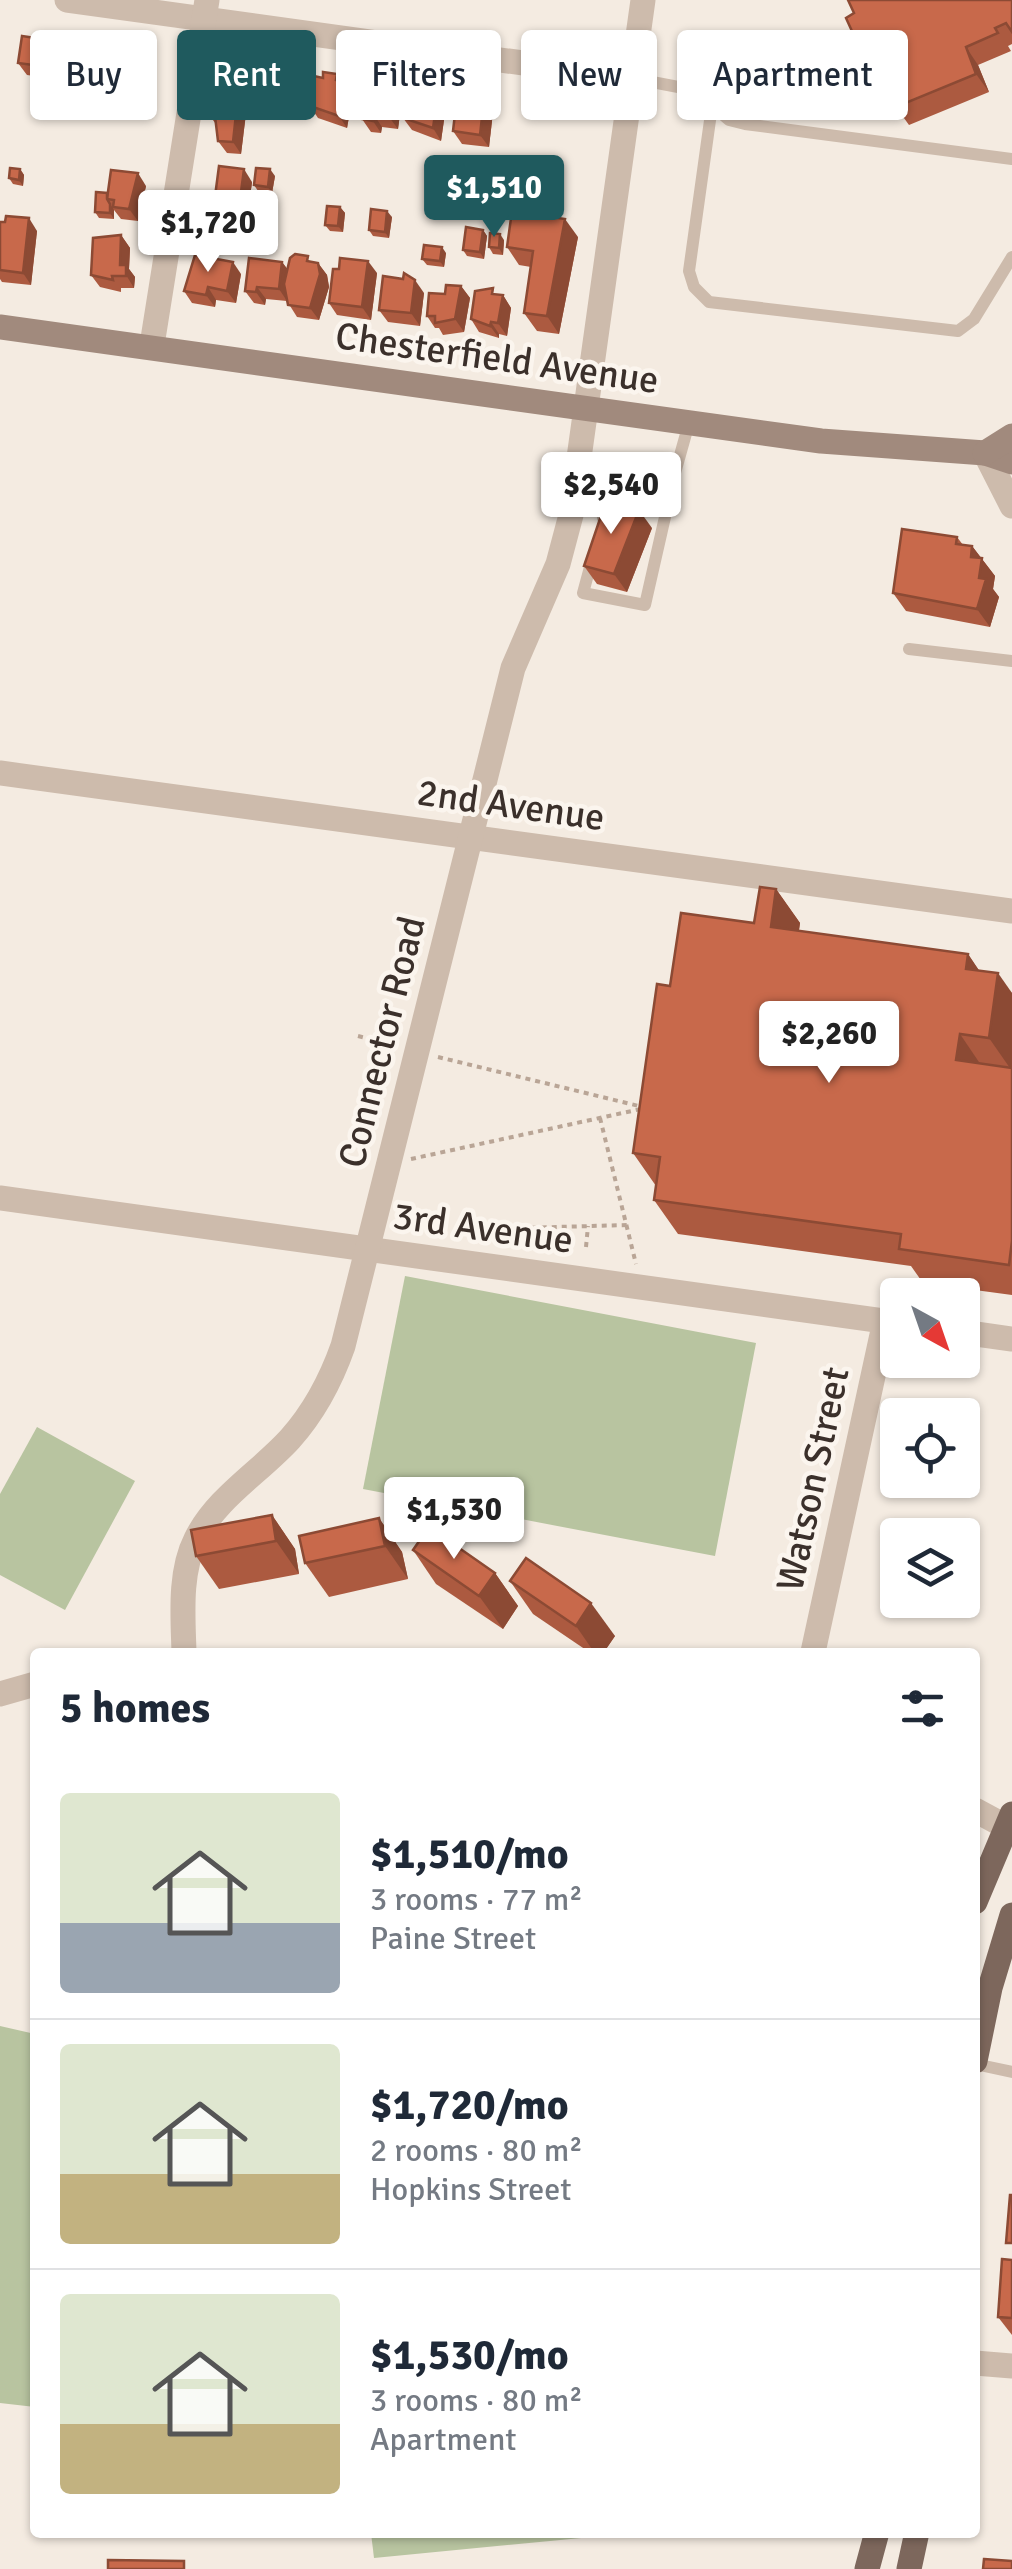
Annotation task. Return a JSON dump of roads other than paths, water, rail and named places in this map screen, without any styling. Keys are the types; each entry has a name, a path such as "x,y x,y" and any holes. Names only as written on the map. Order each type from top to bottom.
{"main road":[{"name":"Chesterfield Avenue","path":"0,327 689,423 886,448 985,453 1012,462"},
{"path":"985,453 1012,436"},
{"path":"980,1891 1010,1823"},
{"path":"980,2037 1012,1915"},
{"path":"867,2569 875,2538"},
{"path":"909,2569 917,2538"}],"street":[{"path":"67,0 206,8 521,60"},
{"name":"Connector Road","path":"638,30 643,0"},
{"path":"152,346 206,8"},
{"name":"Connector Road","path":"184,1648 184,1596 195,1540 212,1516 290,1439 321,1396 343,1346 522,640 565,541 587,409 625,120"},
{"path":"985,453 1012,506"},
{"name":"2nd Avenue","path":"0,773 1012,911"},
{"name":"3rd Avenue","path":"0,1198 880,1320"},
{"path":"980,1335 1012,1339"},
{"name":"Watson Street","path":"815,1648 880,1369"},
{"path":"0,1694 30,1685"},
{"path":"980,1812 1010,1823"},
{"path":"980,2363 1012,2366"}],"lane":[{"path":"710,120 688,270 694,287 709,302 958,331 974,319 1012,257"},
{"path":"729,120 1012,159"},
{"path":"674,473 619,461 583,593 646,605 674,473 689,423"},
{"path":"909,648 1012,661"},
{"path":"980,2063 1012,2072"}]}
